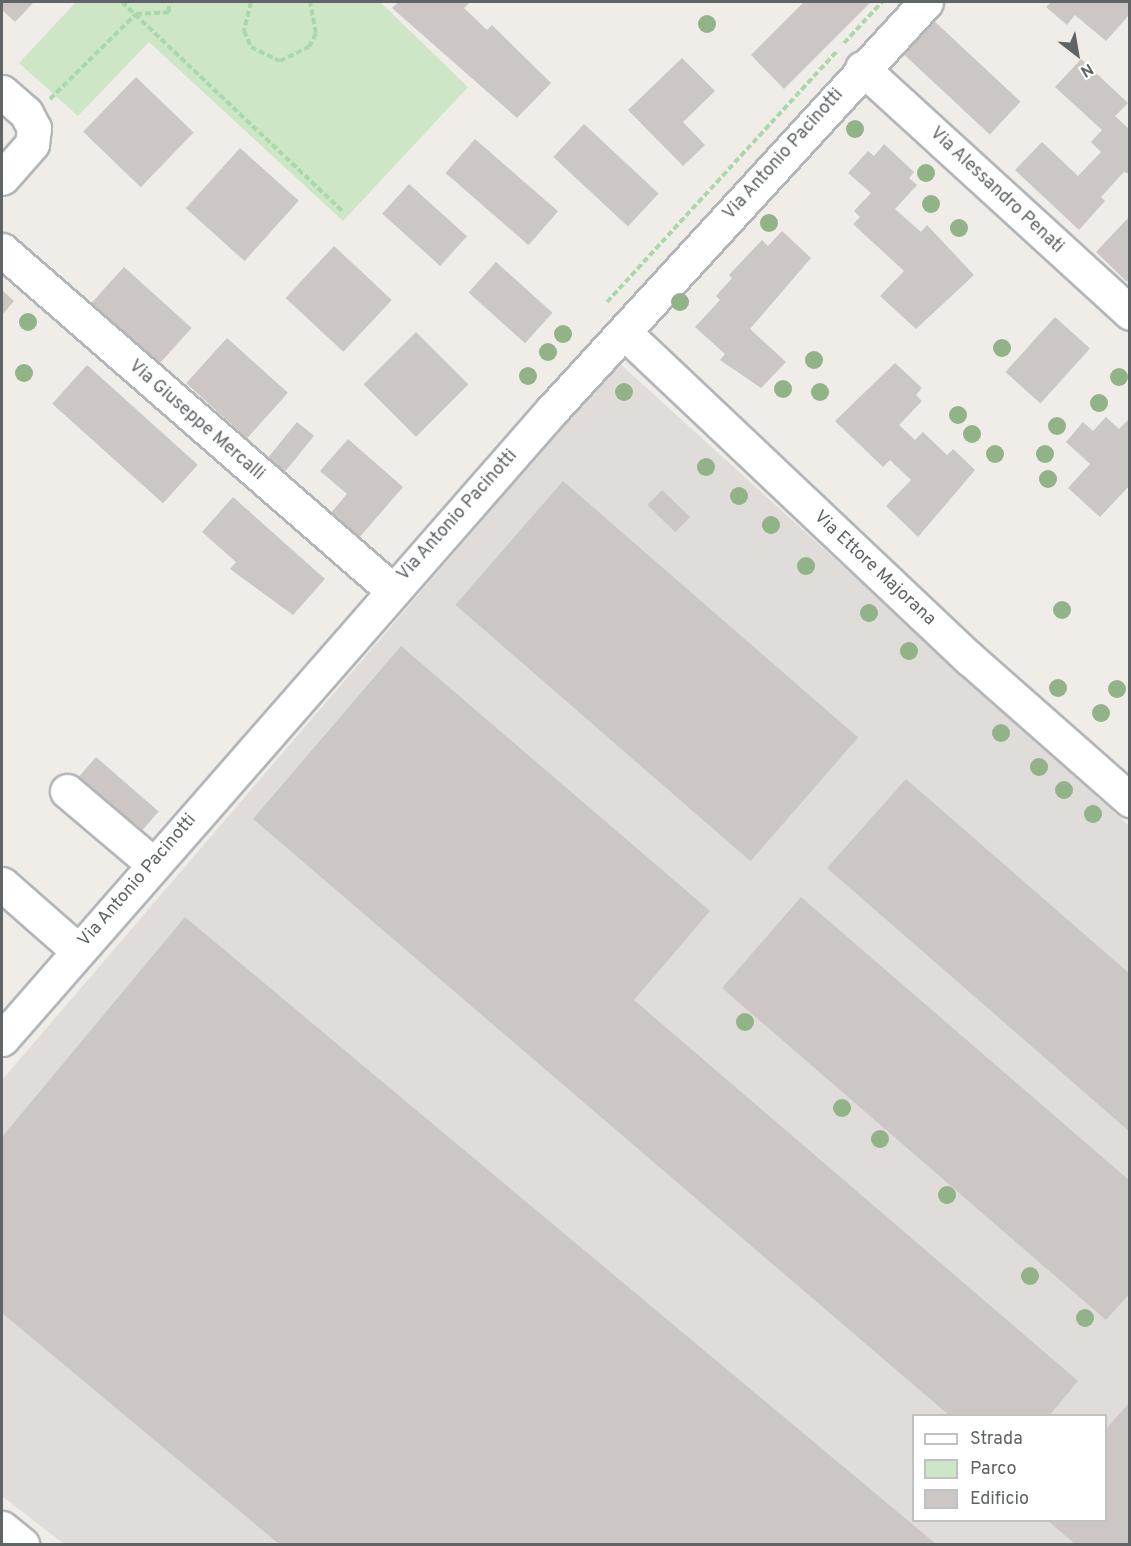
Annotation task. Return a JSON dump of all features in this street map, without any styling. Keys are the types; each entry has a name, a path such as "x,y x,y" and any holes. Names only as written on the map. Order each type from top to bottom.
{"street":[{"name":"Via Antonio Pacinotti","path":"2,1039 152,863 392,590 862,68 926,2"},
{"name":"Via Alessandro Penati","path":"862,68 1130,313"},
{"path":"2,178 32,144 34,128 14,102"},
{"name":"Via Giuseppe Mercalli","path":"2,250 62,306 392,590"},
{"name":"Via Ettore Majorana","path":"624,332 969,658 1130,800"},
{"path":"68,790 152,863"},
{"path":"2,884 77,950"},
{"path":"2,1528 22,1545"}],"path":[{"path":"122,2 342,211"},
{"path":"14,102 60,93 136,14 169,12 169,2"},
{"path":"251,2 244,32 251,47 280,61 302,52 316,33 310,2"}],"shaded area":[{"path":"618,362 1129,826 1129,1544 64,1544 2,1496 2,1080"}],"green space":[{"path":"76,2 380,2 468,87 343,221 149,42 78,116 19,63"}],"building":[{"path":"2,2 34,2 15,22 2,10"},
{"path":"398,2 470,2 464,8 487,30 492,25 551,83 517,118 392,8"},
{"path":"804,2 871,2 784,89 751,55"},
{"path":"1051,2 1130,2 1130,14 1106,41 1075,15 1067,25 1046,7"},
{"path":"932,19 1020,102 990,134 901,52"},
{"path":"682,58 715,91 683,122 705,145 683,166 628,110"},
{"path":"1081,59 1128,103 1115,116 1130,130 1130,174 1124,172 1101,197 1105,201 1079,230 1015,170 1042,142 1078,176 1101,152 1091,142 1102,130 1055,87"},
{"path":"136,77 194,133 141,187 83,132"},
{"path":"584,124 659,194 628,226 553,157"},
{"path":"475,139 558,211 528,245 445,173"},
{"path":"884,144 914,172 909,178 917,185 895,209 921,232 927,225 974,275 916,329 880,296 904,271 853,224 860,217 854,211 871,193 848,173 868,151 874,156"},
{"path":"240,148 299,201 245,261 186,208"},
{"path":"409,184 467,236 440,266 382,214"},
{"path":"1130,216 1130,279 1127,282 1096,252"},
{"path":"782,231 811,258 750,329 786,362 761,388 720,360 725,354 695,327 720,300 716,296 732,278 729,275 762,240 768,246"},
{"path":"334,246 392,300 343,352 286,298"},
{"path":"496,262 552,313 525,343 469,292"},
{"path":"124,267 192,328 153,370 86,309"},
{"path":"2,290 14,301 2,315"},
{"path":"1055,317 1090,348 1040,403 1005,372"},
{"path":"416,332 468,384 416,437 364,384"},
{"path":"227,338 288,393 247,438 186,383"},
{"path":"895,363 922,388 916,395 922,401 899,425 915,440 923,432 947,455 953,449 975,470 918,537 886,506 911,480 890,460 883,467 835,421"},
{"path":"87,365 198,465 163,503 52,404"},
{"path":"1106,417 1119,429 1130,418 1130,485 1100,517 1068,488 1090,464 1066,442 1083,422 1093,431"},
{"path":"297,422 314,436 279,479 262,466"},
{"path":"348,439 403,487 358,539 330,514 347,494 320,471"},
{"path":"563,481 858,738 750,861 455,605"},
{"path":"662,490 690,517 675,532 647,505"},
{"path":"233,497 325,579 293,615 230,569 236,562 202,532"},
{"path":"401,646 710,911 634,1000 1078,1381 1051,1414 948,1414 253,819"},
{"path":"96,757 159,811 134,840 71,786"},
{"path":"906,779 1130,974 1130,1132 827,868"},
{"path":"801,897 1130,1181 1130,1293 1106,1320 722,988"},
{"path":"185,917 936,1544 279,1544 2,1313 2,1137"},
{"path":"1130,1402 1130,1544 1075,1544 1049,1522 1107,1522 1107,1428"}]}
